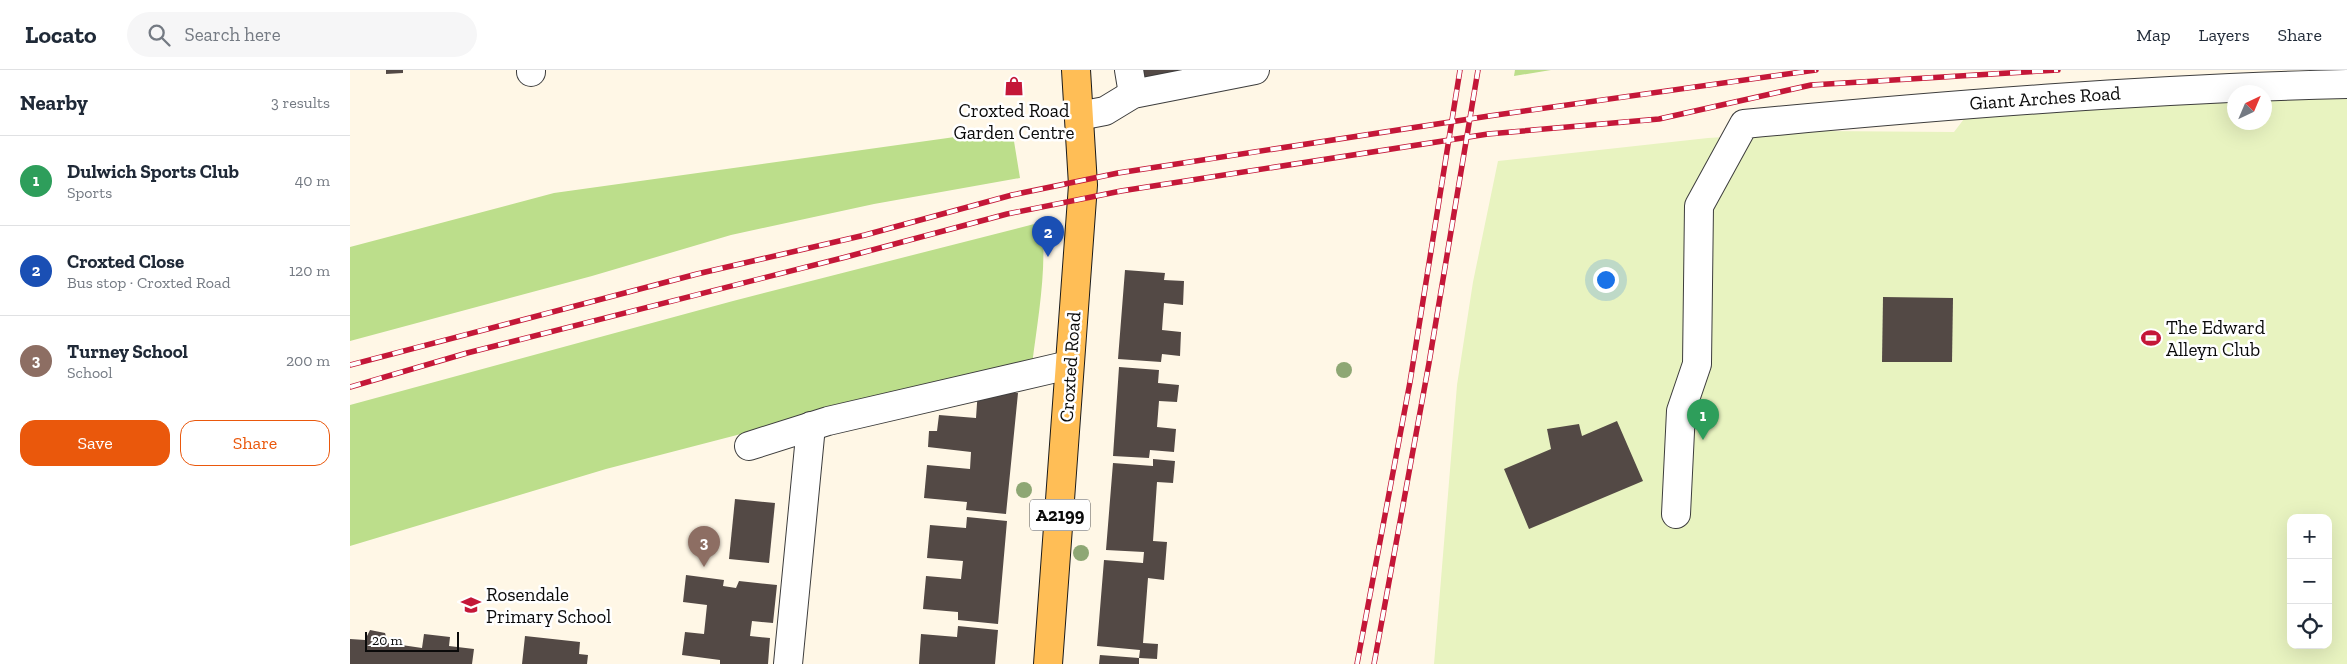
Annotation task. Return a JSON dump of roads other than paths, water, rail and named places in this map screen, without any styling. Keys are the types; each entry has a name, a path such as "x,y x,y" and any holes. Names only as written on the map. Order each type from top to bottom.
{"main road":[{"name":"Croxted Road","path":"1048,664 1083,185 1076,70"}],"street":[{"path":"1079,116 1105,112 1131,82 1256,70"},
{"name":"Giant Arches Road","path":"1676,514 1681,411 1697,364 1699,206 1744,124 1964,104 2146,92 2347,84"},
{"path":"749,446 819,423 1069,365"},
{"path":"788,664 819,423"}],"railway":[{"path":"1357,664 1410,382 1460,70"},
{"path":"1374,664 1429,363 1478,70"},
{"path":"350,365 697,274 865,235 1012,195 1118,173 1489,116 1816,70"},
{"path":"350,387 467,353 846,257 1007,214 1121,191 1488,134 1659,119 1811,85 2058,70"}],"place":[{"name":"Croxted Road Garden Centre","path":"1014,86"},
{"name":"Croxted Close","path":"1048,257"},
{"name":"The Edward Alleyn Club","path":"2151,338"},
{"name":"Dulwich Sports Club","path":"1703,440"},
{"name":"Turney School","path":"704,567"},
{"name":"Rosendale Primary School","path":"471,605"}]}
